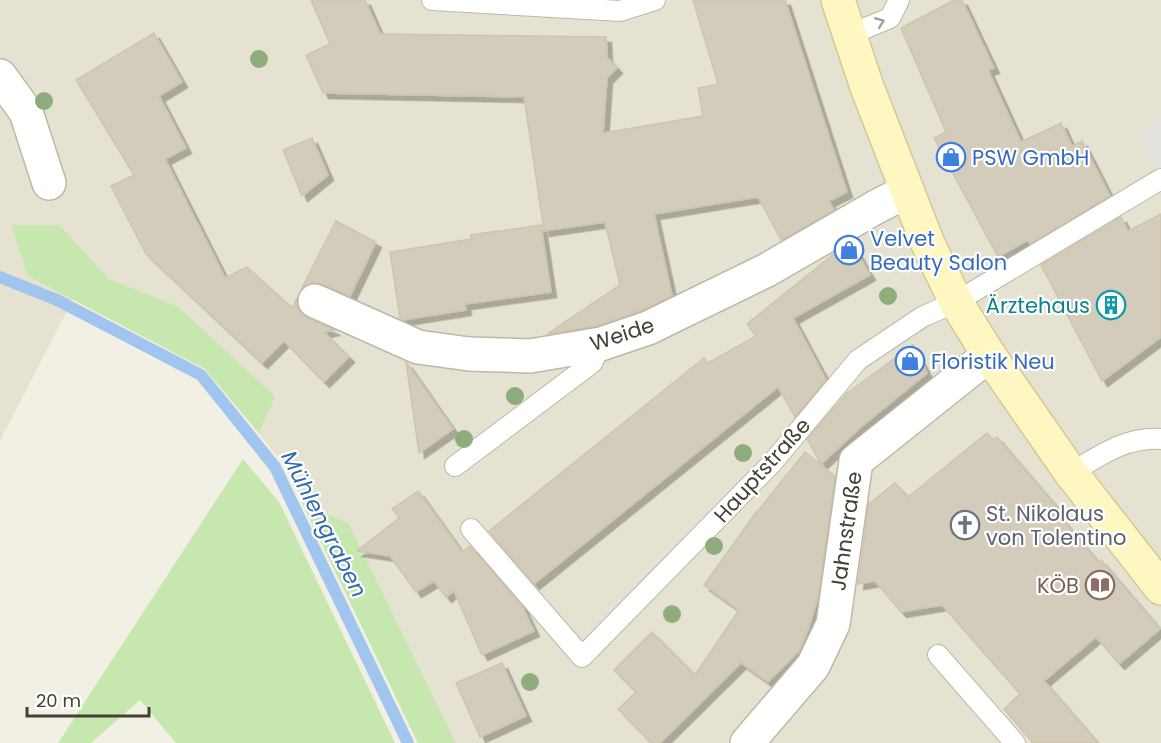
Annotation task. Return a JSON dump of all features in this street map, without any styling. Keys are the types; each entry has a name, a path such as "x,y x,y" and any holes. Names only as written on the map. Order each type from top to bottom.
{"main road":[{"path":"838,0 867,87 907,191 928,244 956,302 989,355 1071,473 1161,588"}],"street":[{"path":"0,76 26,112 49,183"},
{"name":"Weide","path":"315,302 418,347 469,354 530,356 601,344 648,328 766,270 907,191"},
{"name":"Jahnstraße","path":"747,743 813,666 833,624 856,461 989,355"}],"lane":[{"path":"432,0 526,3 620,11 655,0"},
{"path":"851,34 890,18 898,0"},
{"name":"Hauptstraße","path":"471,529 582,657 772,464 858,360 922,317 956,302 1161,179"},
{"path":"455,466 592,363 601,344"},
{"path":"1071,473 1114,447 1146,438 1161,439"},
{"path":"938,655 1015,743"}],"shaded area":[{"path":"0,0 1161,0 1161,743 418,743 284,464 205,369 73,299 0,441"},
{"path":"1161,118 1161,173 1136,130"}],"green space":[{"path":"11,225 59,225 109,279 177,306 275,396 259,433 205,369 28,276"},
{"path":"243,459 279,502 395,743 176,743 140,700 91,743 58,743"},
{"path":"302,503 348,523 456,743 418,743"}],"building":[{"path":"311,0 365,0 380,34 606,37 607,57 617,68 607,78 603,133 703,116 698,88 718,84 693,0 785,0 847,192 829,201 834,210 781,240 758,197 654,214 672,296 641,311 596,326 547,334 620,285 605,222 544,231 524,97 323,93 306,55 330,44"},
{"path":"954,0 962,0 994,68 988,70 1021,142 1061,123 1072,146 1082,141 1110,196 1030,244 1028,240 998,257 934,138 946,132 901,28"},
{"path":"154,33 182,82 159,96 186,148 165,159 225,278 247,267 292,308 297,298 296,304 300,312 307,318 334,330 324,332 349,357 324,382 284,341 262,363 146,254 111,186 134,175 76,80"},
{"path":"312,138 328,175 302,196 283,150"},
{"name":"Ärztehaus","path":"1161,214 1161,337 1102,381 1041,265 1121,217 1128,231"},
{"path":"336,221 376,242 350,296 312,282 302,288"},
{"path":"541,225 551,292 465,304 466,310 403,320 400,318 390,252 471,239 471,235"},
{"path":"852,243 870,275 793,318 826,380 795,417 778,387 534,584 489,531 704,358 708,363 756,336 747,324 836,252"},
{"path":"913,345 927,373 861,427 821,464 807,439 846,394"},
{"path":"406,362 453,429 419,453"},
{"path":"987,433 993,440 997,437 1056,506 1053,508 1098,562 1101,560 1160,629 1119,664 1096,637 1044,681 1098,743 1033,743 1004,709 1020,694 942,605 901,612 875,581 858,584 869,504 895,483 908,497"},
{"path":"805,452 835,476 818,597 799,651 768,682 741,663 660,743 651,743 618,709 636,692 614,670 652,632 695,675 739,610 704,585 757,511"},
{"path":"418,491 462,552 470,546 522,606 534,631 482,655 454,591 446,597 434,581 416,592 390,556 357,551 399,518 392,509"},
{"path":"502,663 526,716 480,737 456,683"}],"waterway":[{"name":"Mühlengraben","path":"0,277 57,300 201,375 275,467 408,743"}],"place":[{"name":"PSW GmbH","path":"951,157"},
{"name":"Velvet Beauty Salon","path":"849,250"},
{"name":"Ärztehaus","path":"1111,305"},
{"name":"Floristik Neu","path":"910,361"},
{"name":"St. Nikolaus von Tolentino","path":"965,525"},
{"name":"KÖB","path":"1100,585"}]}
